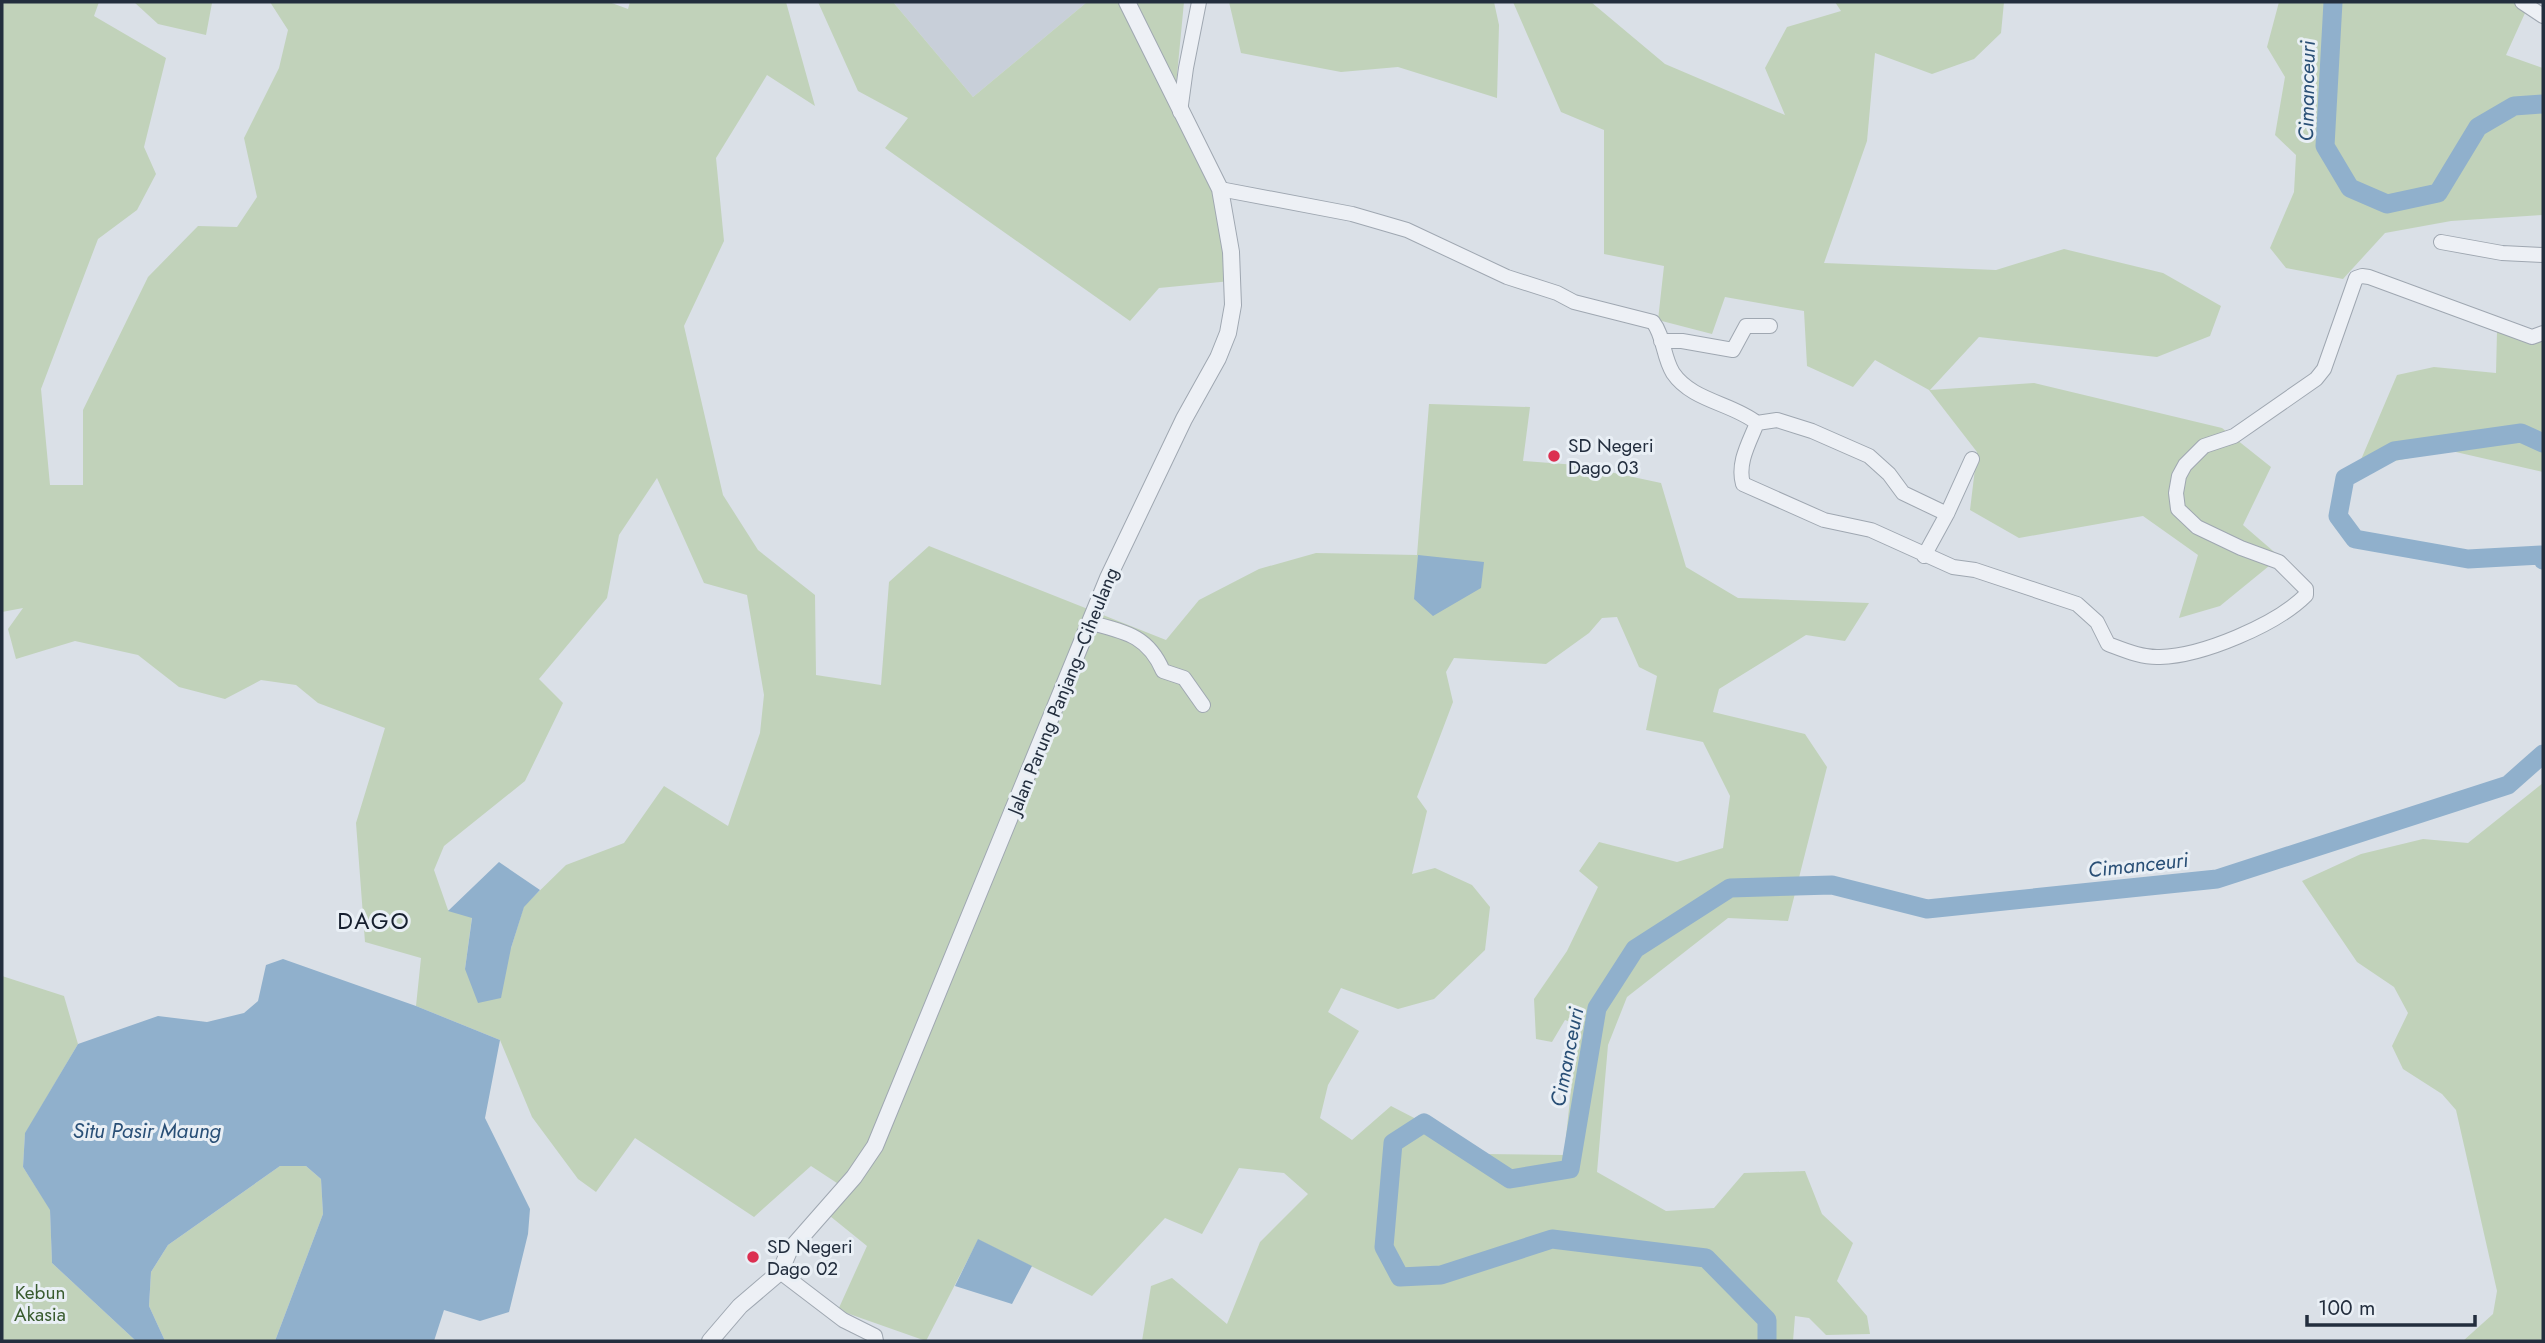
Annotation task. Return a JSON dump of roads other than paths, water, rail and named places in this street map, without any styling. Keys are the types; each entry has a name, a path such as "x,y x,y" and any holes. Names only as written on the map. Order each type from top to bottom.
{"street":[{"name":"Jalan Parung Panjang–Ciheulang","path":"710,1341 740,1306 780,1272 789,1251 854,1177 875,1146 1108,578 1228,333 1233,305 1231,252 1220,188 1127,2"},
{"path":"1180,112 1199,2"},
{"path":"2522,2 2543,16"},
{"path":"1220,188 1352,214 1407,230 1507,277 1557,293 1574,302 1653,322 1674,375 1708,400 1742,411 1757,423 1777,420 1812,431 1870,456 1889,474 1903,493 1947,514"},
{"path":"2441,242 2502,253 2543,255"},
{"path":"1757,423 1740,473 1743,484 1751,490 1824,520 1871,530 1924,556 2077,604 2097,622 2108,645 2141,655 2160,657 2200,651 2222,643 2257,627 2298,603 2306,595 2306,589 2279,562 2197,527 2178,509 2176,493 2179,476 2185,465 2204,446 2234,436 2316,379 2324,369 2356,278 2369,277 2532,337 2543,333"},
{"path":"1661,341 1682,341 1733,350 1746,326 1770,326"},
{"path":"1924,556 1972,459"},
{"path":"1091,623 1146,642 1163,671 1184,678 1203,705"},
{"path":"780,1272 843,1320 875,1336 876,1341"}],"water":[{"path":"1418,555 1484,562 1481,588 1433,616 1414,599"},
{"path":"499,862 540,890 524,907 511,948 501,998 478,1003 465,969 472,918 448,911"},
{"name":"Situ Pasir Maung","path":"283,959 416,1006 500,1040 485,1118 530,1209 528,1234 509,1312 480,1321 444,1310 434,1341 275,1341 323,1214 321,1179 306,1166 280,1166 168,1245 151,1272 149,1306 165,1341 136,1341 52,1263 50,1210 23,1167 25,1133 78,1044 158,1016 207,1022 244,1013 258,1001 266,965"},
{"path":"978,1239 1032,1266 1012,1304 955,1286"}],"waterway":[{"name":"Cimanceuri","path":"2333,2 2325,146 2350,188 2387,204 2438,193 2478,127 2514,106 2543,104"},
{"name":"Cimanceuri","path":"2543,443 2521,433 2394,451 2345,478 2338,516 2355,539 2468,559 2541,555 2543,560"},
{"name":"Cimanceuri","path":"1767,1341 1767,1320 1706,1258 1552,1239 1441,1275 1400,1277 1384,1247 1393,1143 1424,1123 1510,1179 1570,1169 1597,1008 1635,949 1730,888 1832,885 1927,909 2217,879 2508,785 2543,754"}],"place":[{"name":"SD Negeri Dago 03","path":"1554,456"},
{"name":"SD Negeri Dago 02","path":"753,1257"}],"district":[{"name":"DAGO","path":"374,921"}],"park label":[{"name":"Kebun Akasia","path":"40,1303"}]}
